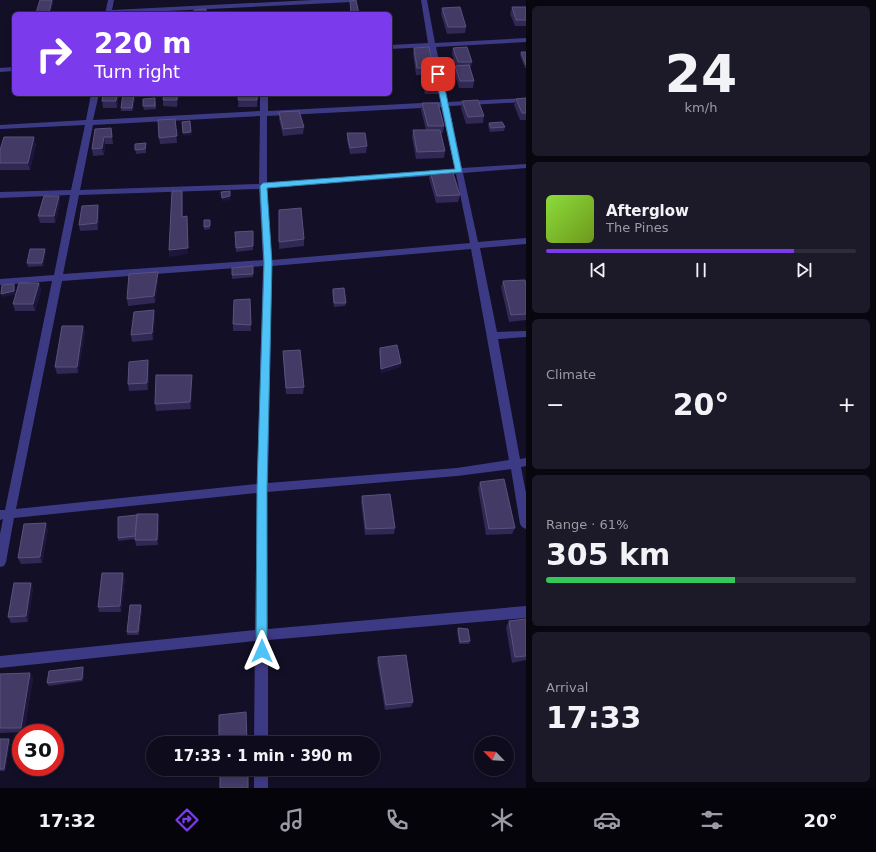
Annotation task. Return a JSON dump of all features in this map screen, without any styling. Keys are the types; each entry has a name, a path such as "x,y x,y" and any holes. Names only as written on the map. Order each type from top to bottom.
{"street":[{"path":"108,12 111,0"},
{"path":"123,12 269,2 352,0"},
{"path":"424,0 493,336 521,462 526,524"},
{"path":"268,12 269,2"},
{"path":"392,47 526,40"},
{"path":"0,70 12,69"},
{"path":"0,562 5,515 58,278 94,96"},
{"path":"261,736 262,488 268,263 263,186 264,96"},
{"path":"0,127 264,115 526,100"},
{"path":"0,196 263,186 526,166"},
{"path":"0,282 268,263 475,244 526,241"},
{"path":"493,336 526,334"},
{"path":"5,515 262,488 457,472 521,462"},
{"path":"0,662 262,635 526,612"},
{"path":"261,776 261,788"}],"building":[{"path":"40,0 52,0 49,12 36,12"},
{"path":"356,0 359,12 351,12 350,1"},
{"path":"460,7 466,27 448,27 442,8"},
{"path":"512,7 526,7 526,20 516,20"},
{"path":"206,9 206,12 194,12 194,10"},
{"path":"429,47 433,68 435,68 440,87 426,87 422,68 417,68 414,48"},
{"path":"467,47 472,62 458,62 453,48"},
{"path":"521,52 526,52 526,65"},
{"path":"469,65 474,81 460,81 455,66"},
{"path":"103,96 117,96 116,101 102,101"},
{"path":"123,96 134,96 132,108 121,108"},
{"path":"164,96 177,96 177,100 163,100"},
{"path":"239,96 257,96 257,100 238,100"},
{"path":"155,98 155,106 143,106 143,99"},
{"path":"526,98 526,113 522,113 516,99"},
{"path":"478,100 484,116 468,117 462,101"},
{"path":"422,103 438,103 444,126 428,126"},
{"path":"299,111 304,127 283,129 279,112"},
{"path":"175,119 177,136 159,138 158,120"},
{"path":"190,121 191,132 183,133 182,122"},
{"path":"502,122 505,127 491,128 489,123"},
{"path":"111,128 112,137 104,137 102,148 92,149 95,129"},
{"path":"413,130 440,130 445,151 417,152"},
{"path":"347,133 365,133 367,146 350,148"},
{"path":"4,137 34,137 28,163 0,163 0,150"},
{"path":"146,143 145,149 135,150 135,144"},
{"path":"452,170 460,195 437,196 430,171"},
{"path":"172,191 182,191 182,217 187,216 188,248 169,250"},
{"path":"230,191 230,196 222,198 221,192"},
{"path":"44,196 59,196 54,216 38,216"},
{"path":"98,205 97,223 79,225 82,206"},
{"path":"301,208 304,239 279,242 279,210"},
{"path":"204,220 210,220 210,226 204,227"},
{"path":"253,231 253,246 236,248 235,232"},
{"path":"30,249 45,249 42,263 27,263"},
{"path":"253,266 253,274 232,275 232,268"},
{"path":"158,272 154,296 127,299 129,274"},
{"path":"525,280 526,314 511,315 503,281"},
{"path":"19,283 39,283 33,304 13,304"},
{"path":"14,284 14,291 1,294 2,285"},
{"path":"344,288 346,303 334,303 333,289"},
{"path":"250,299 251,325 233,324 234,300"},
{"path":"154,310 152,333 131,335 134,312"},
{"path":"62,326 83,326 77,367 55,367"},
{"path":"397,345 401,363 381,369 380,348"},
{"path":"300,350 304,387 286,388 283,351"},
{"path":"148,360 147,383 128,384 129,362"},
{"path":"156,375 192,375 190,402 155,404"},
{"path":"504,479 515,528 489,529 480,482"},
{"path":"390,494 395,528 366,529 362,496"},
{"path":"137,514 158,514 157,540 135,540"},
{"path":"137,515 135,536 118,538 118,517"},
{"path":"46,523 40,557 18,558 24,524"},
{"path":"102,573 123,573 120,606 98,607"},
{"path":"14,583 31,583 26,616 8,617"},
{"path":"130,605 141,605 138,632 127,632"},
{"path":"526,619 526,656 515,657 509,621"},
{"path":"458,628 468,629 470,641 460,642"},
{"path":"406,655 413,702 386,705 378,657"},
{"path":"83,667 82,679 47,683 49,671"},
{"path":"30,673 22,724 12,724 12,728 0,728 0,674"},
{"path":"246,712 247,736 219,736 219,715"},
{"path":"0,739 9,739 4,769 0,769"},
{"path":"220,776 248,776 248,788 220,788"}],"route":[{"path":"262,651 262,488 268,263 263,186 459,171 438,74"}]}
